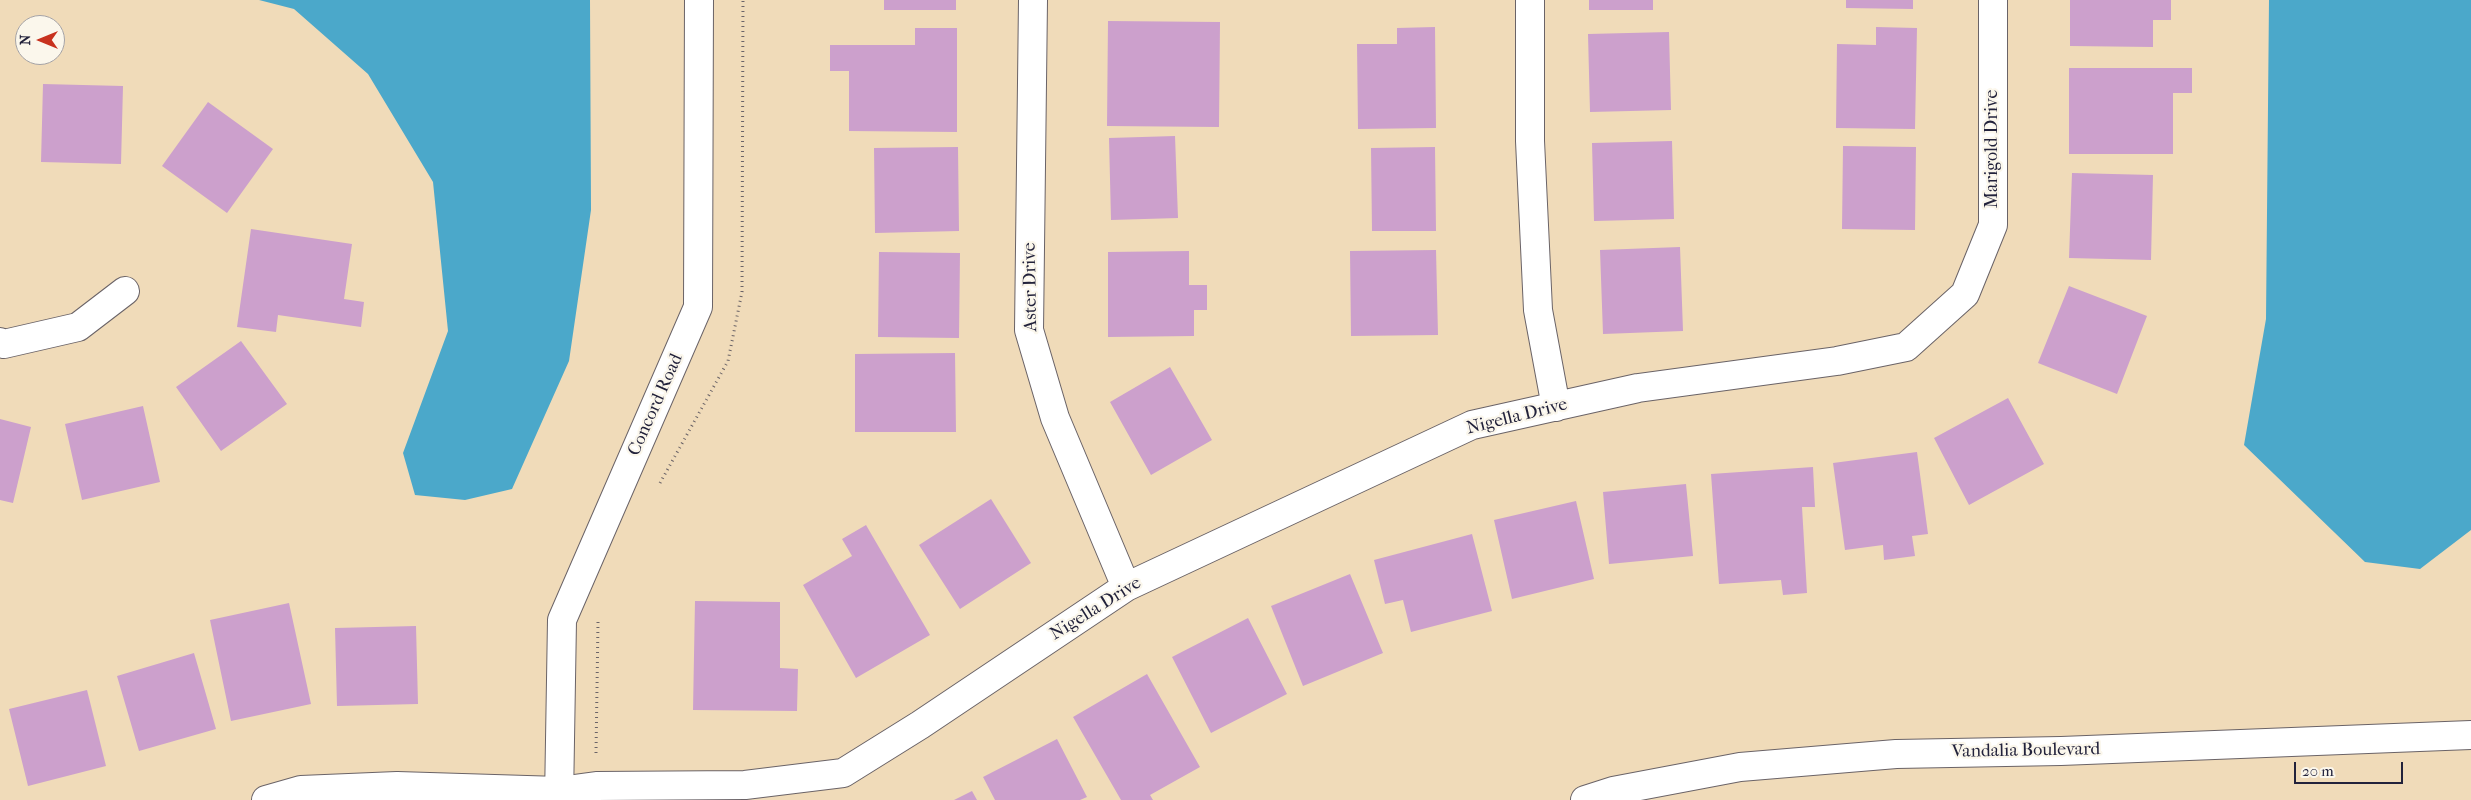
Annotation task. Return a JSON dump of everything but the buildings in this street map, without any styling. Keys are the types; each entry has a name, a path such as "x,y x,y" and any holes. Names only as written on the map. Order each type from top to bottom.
{"street":[{"name":"Concord Road","path":"559,795 562,620 698,308 699,0"},
{"name":"Aster Drive","path":"1033,0 1030,330 1055,418 1126,586"},
{"path":"1530,0 1530,140 1538,310 1556,406"},
{"name":"Marigold Drive","path":"1965,294 1993,225 1993,0"},
{"path":"0,342 4,344 78,328 125,291"},
{"name":"Nigella Drive","path":"266,800 301,790 397,786 559,795 596,786 745,785 843,772 920,725 1126,586 1472,425 1638,388 1837,360 1906,348 1965,294"},
{"name":"Vandalia Boulevard","path":"1585,800 1613,791 1740,767 1896,754 2061,751 2471,735"}],"water":[{"path":"259,0 590,0 591,210 569,361 512,489 465,500 415,495 403,453 448,331 433,182 368,74 294,9"},
{"path":"2269,0 2471,0 2471,530 2420,569 2365,562 2244,445 2266,319"}]}
